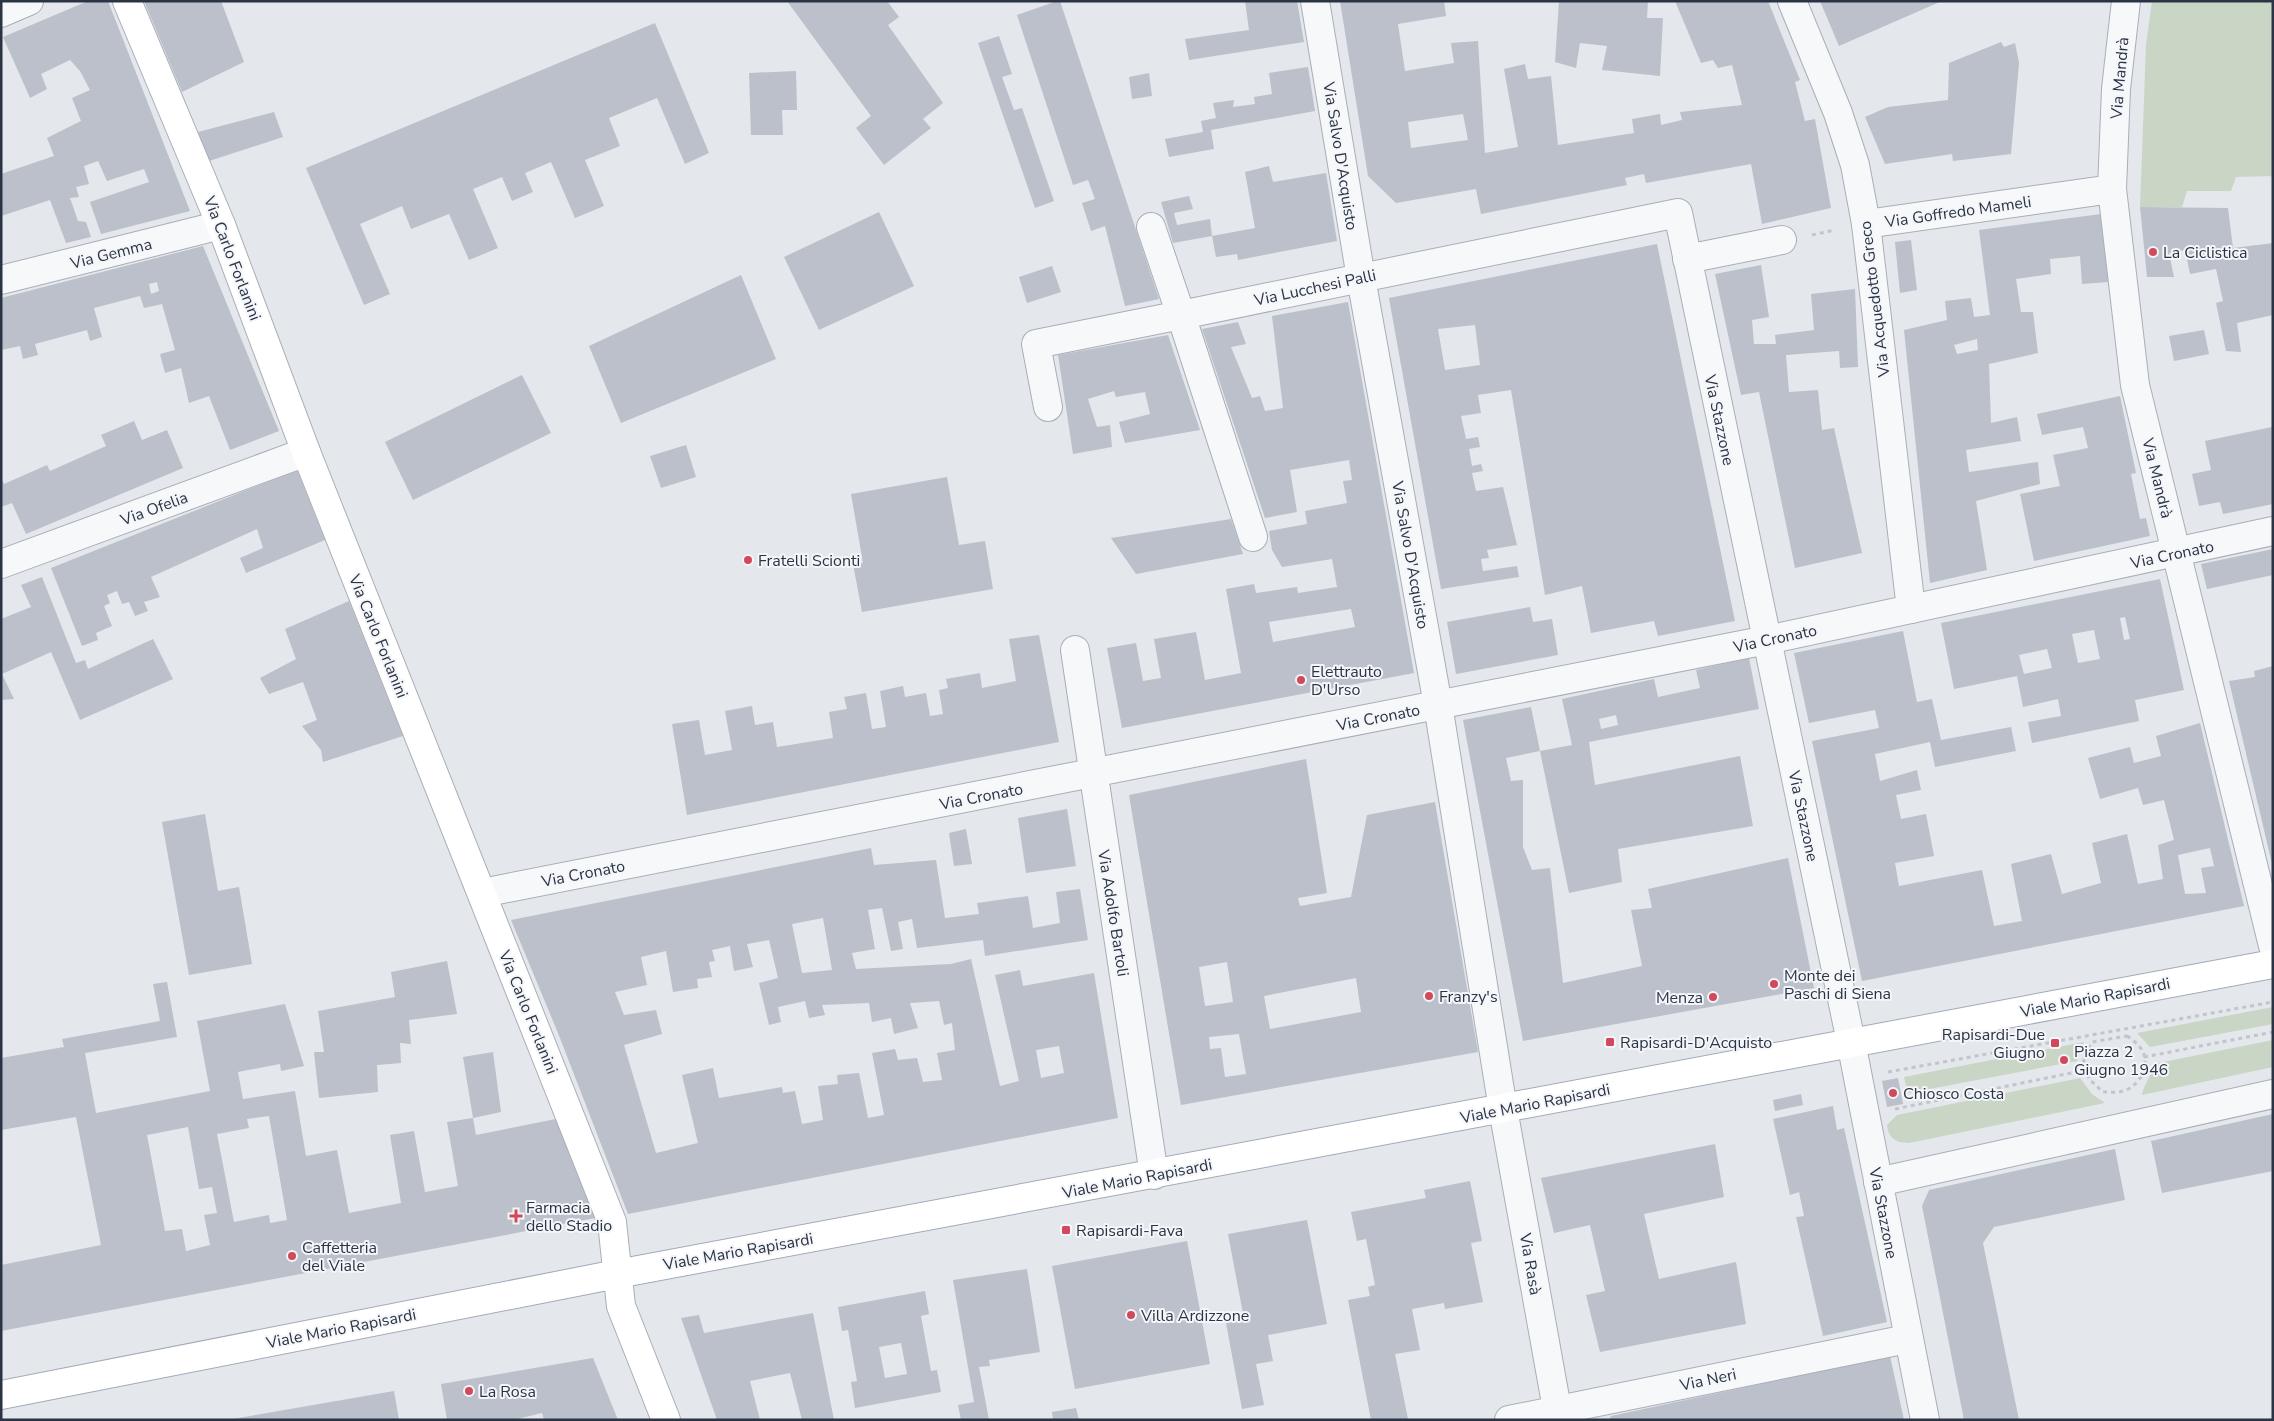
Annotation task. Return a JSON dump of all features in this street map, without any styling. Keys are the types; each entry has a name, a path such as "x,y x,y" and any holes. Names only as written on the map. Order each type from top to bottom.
{"main road":[{"name":"Via Carlo Forlanini","path":"127,1 221,225 306,452 612,1222 620,1306 666,1420"},
{"name":"Viale Mario Rapisardi","path":"1,1395 617,1274 2273,964"}],"street":[{"path":"1,13 29,1"},
{"name":"Via Salvo D'Acquisto","path":"1315,1 1361,278 1438,705 1503,1109"},
{"name":"Via Acquedotto Greco","path":"1792,1 1838,113 1855,165 1866,224 1911,609"},
{"name":"Via Mandrà","path":"2126,1 2116,89 2112,189 2135,385 2273,946"},
{"name":"Via Goffredo Mameli","path":"1866,224 2112,189"},
{"name":"Via Lucchesi Palli","path":"1048,408 1036,344 1678,213"},
{"name":"Via Stazzone","path":"1678,213 1851,1042 1907,1338 1925,1420"},
{"name":"Via Gemma","path":"1,280 221,225"},
{"path":"1151,227 1253,537"},
{"path":"1687,259 1782,240"},
{"name":"Via Ofelia","path":"1,564 306,452"},
{"name":"Via Cronato","path":"482,893 1767,640 2273,531"},
{"name":"Via Adolfo Bartoli","path":"1074,650 1154,1175"},
{"path":"1878,1182 2273,1094"},
{"name":"Via Rasà","path":"1503,1109 1558,1415"},
{"name":"Via Neri","path":"1509,1420 1558,1415 1907,1338"}],"path":[{"name":"Via Goffredo Mameli","path":"1782,240 1866,224"},
{"path":"1879,1073 2273,1002"},
{"path":"2106,1032 2107,1038"},
{"path":"2144,1057 2273,1032"},
{"path":"2127,1036 2140,1047 2144,1057 2145,1068 2141,1078 2134,1086 2122,1092 2103,1092 2089,1079 2084,1058 2092,1042 2127,1036"},
{"path":"1891,1110 2086,1070"}],"green space":[{"path":"2152,1 2273,1 2273,176 2236,177 2231,191 2187,191 2182,207 2140,207 2146,45"},
{"path":"2273,1007 2273,1024 2150,1047 2137,1033"},
{"path":"2273,1040 2273,1067 2142,1095 2153,1064"},
{"path":"2084,1042 2077,1061 1908,1093 1904,1077"},
{"path":"2080,1078 2092,1094 2105,1103 1909,1143 1900,1142 1889,1134 1887,1125 1897,1115"}],"building":[{"path":"88,1 108,1 190,211 101,234 90,202 149,182 144,169 107,181 98,161 84,166 89,184 76,187 79,197 70,198 78,221 86,222 91,237 66,243 50,200 1,216 1,174 54,156 47,138 81,121 72,98 90,90 80,71 70,60 41,74 47,89 30,98 3,37"},
{"path":"144,1 221,1 244,62 182,92"},
{"path":"787,1 887,1 899,17 888,25 943,103 923,119 931,128 884,165 856,128 871,116"},
{"path":"1060,1 1159,299 1125,306 1105,226 1091,231 1082,203 1095,199 1088,180 1073,185 1017,15"},
{"path":"1245,1 1297,1 1304,42 1189,60 1185,39 1249,30"},
{"path":"1340,1 1444,1 1446,16 1398,24 1405,71 1454,63 1451,43 1478,41 1485,153 1518,147 1504,69 1525,64 1528,79 1551,76 1558,145 1634,133 1632,119 1660,114 1661,125 1682,120 1680,112 1742,105 1732,65 1718,68 1713,60 1701,63 1675,1 1768,1 1800,80 1795,82 1805,121 1815,119 1831,208 1762,224 1751,164 1646,183 1644,174 1625,178 1627,185 1481,214 1476,189 1396,203 1368,176","holes":["1463,114 1468,140 1411,148 1408,122"]},
{"path":"1559,1 1648,1 1647,18 1663,18 1660,76 1602,70 1607,46 1580,43 1576,68 1555,62"},
{"path":"1820,1 1942,1 1839,46"},
{"path":"655,23 709,153 685,164 657,98 609,118 620,146 585,160 604,206 575,218 551,162 525,173 533,192 512,201 502,177 473,189 498,248 469,260 449,214 411,229 402,206 360,224 390,294 364,305 306,168"},
{"path":"999,36 1012,74 1002,77 1014,110 1022,108 1054,201 1035,208 978,43"},
{"path":"2001,42 2004,47 2015,43 2019,63 2011,154 1953,161 1952,154 1885,164 1865,117 1888,107 1948,100 1949,63"},
{"path":"1308,67 1315,111 1211,130 1214,149 1169,157 1165,139 1203,132 1201,121 1216,118 1213,103 1234,100 1233,107 1255,104 1254,97 1272,94 1269,73"},
{"path":"796,71 797,110 782,110 783,135 751,135 749,73"},
{"path":"1149,73 1152,96 1132,99 1129,77"},
{"path":"274,112 283,137 209,161 198,132"},
{"path":"1269,166 1273,182 1326,173 1337,241 1238,260 1237,254 1216,257 1212,236 1255,228 1245,172"},
{"path":"1189,196 1193,209 1174,213 1177,225 1210,219 1212,236 1173,243 1161,202"},
{"path":"2140,207 2228,208 2233,248 2273,243 2273,315 2237,323 2241,352 2226,351 2216,303 2223,301 2216,269 2190,274 2185,250 2169,253 2174,277 2147,277"},
{"path":"879,212 914,286 819,330 784,257"},
{"path":"2101,214 2108,282 2082,284 2080,256 2050,259 2051,274 2016,279 2021,312 2033,312 2038,353 1989,364 1991,423 2017,417 2021,441 1966,450 1969,472 2038,462 2040,484 1976,501 1987,570 1930,583 1904,330 1947,320 1945,301 1971,298 1974,317 1990,315 1979,230","holes":["1977,339 1978,350 1957,354 1954,345"]},
{"path":"1911,240 1917,290 1900,293 1895,242"},
{"path":"1657,244 1735,621 1658,636 1654,621 1591,633 1582,586 1545,595 1511,390 1478,395 1481,413 1461,416 1466,439 1478,437 1480,447 1469,449 1472,466 1481,464 1483,471 1472,473 1476,491 1503,487 1517,545 1487,550 1489,558 1481,559 1483,571 1517,566 1519,577 1441,589 1389,298","holes":["1475,325 1480,365 1445,370 1438,329"]},
{"path":"203,246 279,431 230,450 209,396 189,403 181,368 165,373 160,354 175,350 162,304 144,308 140,296 94,308 102,337 90,341 87,330 35,344 38,355 23,359 20,346 1,350 1,298","holes":["157,282 159,291 151,294 149,284"]},
{"path":"1761,265 1769,317 1752,320 1754,344 1776,344 1775,335 1814,330 1811,294 1855,289 1858,367 1840,368 1839,351 1786,355 1789,392 1818,390 1822,430 1834,428 1862,553 1795,568 1759,392 1741,395 1715,274"},
{"path":"1052,266 1061,292 1027,303 1019,277"},
{"path":"741,275 776,359 621,423 589,346"},
{"path":"1348,302 1414,673 1122,728 1107,648 1136,643 1143,681 1161,678 1154,639 1196,632 1205,680 1241,673 1226,589 1254,584 1256,593 1297,587 1298,593 1337,587 1332,559 1282,567 1272,550 1269,531 1307,524 1305,511 1347,503 1343,481 1352,480 1349,460 1290,470 1297,512 1265,518 1202,329 1238,322 1246,344 1231,347 1252,398 1260,396 1265,411 1283,408 1272,316","holes":["1351,609 1355,627 1273,642 1269,622"]},
{"path":"2204,330 2209,354 2174,361 2169,336"},
{"path":"1168,335 1200,430 1125,443 1119,422 1150,414 1145,392 1116,397 1114,391 1088,399 1097,427 1110,425 1112,447 1073,454 1058,355"},
{"path":"522,375 551,433 413,500 385,442"},
{"path":"2120,396 2136,473 2131,474 2140,519 2146,518 2150,536 2034,561 2020,494 2060,486 2053,455 2088,448 2083,427 2042,435 2037,414"},
{"path":"134,421 142,440 167,430 183,468 26,534 12,503 1,507 1,478 4,484 47,465 50,471 106,446 101,435"},
{"path":"2272,427 2273,504 2223,514 2220,502 2199,506 2192,474 2211,470 2205,441"},
{"path":"686,445 696,477 661,488 650,456"},
{"path":"297,470 325,540 246,573 240,558 263,548 257,529 151,577 160,597 144,602 148,611 135,616 129,602 122,604 117,591 107,595 110,603 104,606 112,626 96,633 98,640 82,646 51,568"},
{"path":"947,477 959,545 985,541 993,589 862,612 853,564 863,563 851,494"},
{"path":"1231,519 1243,554 1136,574 1111,538"},
{"path":"2273,549 2273,575 2207,589 2201,564"},
{"path":"42,577 76,663 85,660 88,669 153,639 173,679 80,720 51,652 2,674 14,699 1,700 1,619 31,607 21,585"},
{"path":"2160,579 2184,690 2135,700 2139,721 2032,743 2028,722 2061,716 2058,699 2023,707 2017,676 1954,689 1941,623","holes":["2125,617 2130,639 2124,640 2120,618","2094,630 2100,659 2078,663 2072,634","2047,649 2052,668 2024,674 2019,655"]},
{"path":"349,601 403,736 323,762 321,750 302,726 317,720 303,682 269,694 260,678 296,659 285,629"},
{"path":"1530,607 1533,622 1552,619 1558,655 1456,674 1447,622"},
{"path":"1903,631 1917,702 1932,699 1941,740 2011,727 2016,751 1935,767 1930,742 1875,754 1880,781 1917,770 1921,790 1896,795 1901,819 1926,814 1934,856 1895,863 1899,886 1982,870 1994,926 2022,921 2011,864 2051,854 2062,894 2101,883 2092,843 2127,834 2138,884 2163,879 2158,845 2174,840 2164,800 2143,805 2138,788 2100,799 2088,758 2130,747 2134,763 2161,756 2156,736 2200,723 2244,906 1862,981 1812,741 1879,728 1875,710 1809,723 1794,653","holes":["2210,848 2214,866 2201,868 2206,893 2185,894 2178,855"]},
{"path":"1039,635 1059,742 687,815 672,724 699,720 705,755 732,750 725,711 752,706 755,725 773,722 777,747 833,738 829,712 847,709 844,697 866,693 872,729 886,727 880,691 903,686 905,697 926,693 930,716 943,714 939,690 948,688 946,679 980,673 982,688 1016,681 1009,639"},
{"path":"1749,658 1759,709 1589,742 1595,785 1740,756 1753,826 1618,849 1622,882 1569,893 1540,751 1572,745 1562,699 1654,679 1658,697 1700,688 1696,670","holes":["1616,715 1618,725 1601,729 1599,719"]},
{"path":"2273,666 2272,864 2229,681 2255,677 2254,671"},
{"path":"1531,707 1540,751 1506,758 1511,781 1523,780 1523,847 1532,870 1550,868 1563,983 1642,966 1631,910 1652,908 1648,889 1788,858 1814,988 1523,1041 1463,720"},
{"path":"1306,759 1327,893 1298,898 1300,906 1351,897 1367,815 1435,802 1478,1052 1181,1105 1129,795","holes":["1227,962 1233,1002 1205,1006 1199,967","1356,978 1361,1012 1270,1029 1264,996","1239,1034 1246,1074 1225,1077 1221,1048 1210,1049 1209,1037"]},
{"path":"1067,809 1076,866 1026,873 1018,818"},
{"path":"205,814 218,891 239,887 252,964 189,975 162,822"},
{"path":"966,829 972,864 954,866 949,833"},
{"path":"871,848 874,865 936,860 945,918 979,914 977,903 1028,896 1033,928 1060,923 1056,892 1080,889 1088,940 985,956 983,940 917,948 912,919 898,922 903,949 891,951 882,908 868,910 875,949 852,953 856,969 951,964 971,959 1000,1086 1019,1081 995,975 1020,970 1023,986 1094,973 1118,1118 628,1214 558,1033 511,920","holes":["823,918 832,970 802,973 792,924","769,940 778,978 759,983 769,1025 781,1022 778,1007 805,1001 809,1018 825,1015 822,1005 869,1003 872,1022 891,1018 894,1034 918,1028 910,1003 939,1001 944,1025 952,1023 955,1050 937,1053 942,1080 923,1082 917,1058 898,1060 895,1049 872,1053 884,1115 868,1118 859,1073 837,1075 838,1084 818,1086 823,1120 802,1124 795,1091 783,1093 782,1087 719,1098 713,1068 682,1075 698,1143 656,1153 624,1045 662,1034 656,1010 624,1015 615,992 647,985 641,957 666,951 673,992 698,988 697,979 712,977 709,962 715,961 712,950 730,946 734,971 753,967 747,944","1059,1046 1064,1073 1041,1078 1036,1050"]},
{"path":"447,961 457,1014 409,1020 411,1044 400,1043 401,1063 377,1065 378,1092 319,1098 314,1052 324,1052 318,1011 395,997 391,972"},
{"path":"167,982 177,1037 85,1053 96,1113 210,1091 197,1021 285,1004 304,1066 281,1071 280,1064 238,1072 243,1099 295,1091 306,1156 337,1150 349,1213 401,1203 390,1135 414,1131 425,1192 458,1186 447,1122 473,1118 476,1135 556,1119 595,1218 1,1331 1,1265 101,1245 76,1117 1,1130 1,1058 64,1047 62,1039 160,1021 153,984","holes":["269,1116 287,1220 270,1223 269,1215 234,1222 217,1134 249,1128 247,1119","188,1127 199,1189 212,1187 217,1213 204,1215 210,1245 186,1251 182,1229 165,1231 147,1135"]},
{"path":"493,1052 501,1112 473,1118 463,1057"},
{"name":"Chiosco Costa","path":"1898,1078 1903,1104 1887,1107 1882,1081"},
{"path":"1801,1094 1803,1105 1775,1111 1773,1100"},
{"path":"1833,1106 1837,1130 1844,1128 1887,1322 1823,1336 1796,1217 1804,1216 1799,1192 1790,1195 1773,1119"},
{"path":"2273,1114 2273,1171 2162,1193 2151,1141"},
{"path":"1715,1144 1724,1197 1644,1214 1659,1279 1736,1262 1746,1324 1600,1352 1586,1295 1605,1291 1590,1225 1554,1233 1541,1178"},
{"path":"2115,1149 2125,1200 1994,1227 1983,1243 2019,1420 1964,1420 1922,1206 1929,1190"},
{"path":"1470,1181 1482,1241 1471,1243 1483,1302 1445,1309 1444,1303 1412,1309 1420,1350 1395,1354 1408,1419 1371,1420 1348,1300 1370,1296 1368,1287 1375,1285 1366,1239 1357,1241 1351,1212 1426,1198 1424,1190"},
{"path":"1307,1220 1327,1324 1268,1335 1273,1361 1256,1364 1264,1405 1242,1409 1226,1323 1244,1319 1228,1234"},
{"name":"Villa Ardizzone","path":"1187,1241 1210,1364 1075,1389 1052,1266"},
{"path":"1027,1269 1040,1352 989,1360 990,1366 979,1367 989,1420 961,1420 958,1405 974,1402 953,1280"},
{"path":"925,1291 929,1314 921,1316 931,1371 937,1370 941,1392 855,1408 851,1382 857,1381 848,1330 842,1331 838,1307","holes":["901,1343 907,1374 885,1378 879,1347"]},
{"path":"813,1313 834,1420 802,1420 790,1373 750,1381 760,1420 717,1420 681,1318 699,1315 704,1333"},
{"path":"1890,1356 1904,1420 1609,1420 1611,1416"},
{"path":"593,1358 618,1420 544,1420 542,1413 513,1420 447,1420 441,1384"},
{"path":"394,1391 399,1420 233,1420 233,1419"},
{"path":"1076,1408 1079,1420 1053,1420 1052,1412"}],"place":[{"name":"La Ciclistica","path":"2153,252"},
{"name":"Fratelli Scionti","path":"748,560"},
{"name":"Elettrauto D'Urso","path":"1301,680"},
{"name":"Monte dei Paschi di Siena","path":"1774,984"},
{"name":"Franzy's","path":"1429,996"},
{"name":"Menza","path":"1713,997"},
{"name":"Rapisardi-D'Acquisto","path":"1610,1042"},
{"name":"Rapisardi-Due Giugno","path":"2055,1043"},
{"name":"Piazza 2 Giugno 1946","path":"2064,1060"},
{"name":"Chiosco Costa","path":"1893,1093"},
{"name":"Farmacia dello Stadio","path":"516,1216"},
{"name":"Rapisardi-Fava","path":"1066,1230"},
{"name":"Caffetteria del Viale","path":"292,1256"},
{"name":"Villa Ardizzone","path":"1131,1315"},
{"name":"La Rosa","path":"469,1391"}]}
